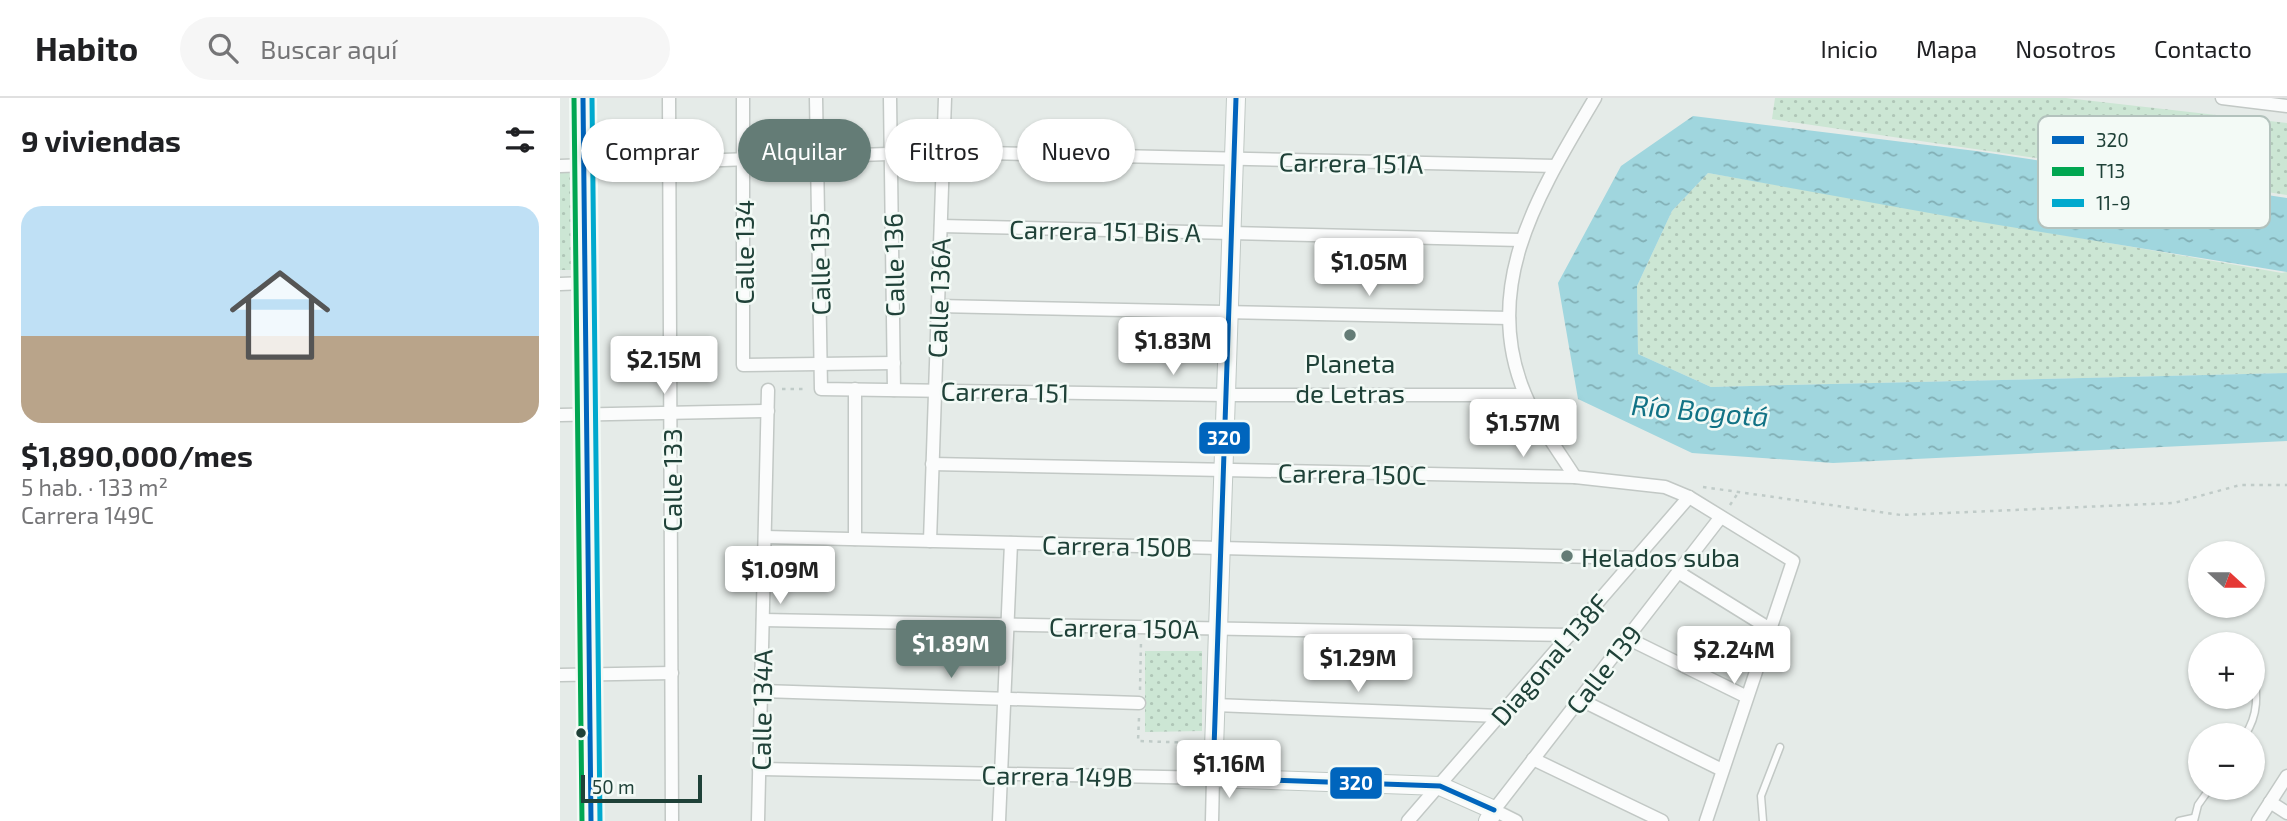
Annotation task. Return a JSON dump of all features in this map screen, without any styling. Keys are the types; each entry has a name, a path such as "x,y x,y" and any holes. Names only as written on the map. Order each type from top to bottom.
{"main road":[{"path":"583,98 583,119"},
{"path":"1213,778 1236,98"},
{"path":"584,182 591,821"},
{"name":"Carrera 149B","path":"1213,778 1440,786 1491,815"}],"street":[{"name":"Calle 133","path":"669,98 669,119"},
{"name":"Calle 134","path":"743,98 743,119"},
{"name":"Calle 135","path":"816,98 816,119"},
{"name":"Calle 136","path":"890,98 890,119"},
{"name":"Calle 136A","path":"944,119 945,98"},
{"path":"1575,477 1525,395 1513,359 1509,318 1512,274 1521,240 1555,166 1595,98"},
{"path":"2222,98 2287,106"},
{"name":"Carrera 151A","path":"1003,153 1555,166"},
{"name":"Carrera 151A","path":"560,166 581,165"},
{"name":"Calle 133","path":"668,182 673,821"},
{"name":"Calle 134","path":"743,182 743,365 820,364"},
{"name":"Calle 135","path":"817,182 821,389"},
{"name":"Calle 136","path":"891,182 894,390"},
{"name":"Calle 136A","path":"930,541 942,182"},
{"name":"Carrera 151 Bis A","path":"941,226 1521,240"},
{"path":"560,284 586,284"},
{"path":"938,306 1509,318"},
{"path":"820,364 894,363"},
{"name":"Carrera 151","path":"821,389 1226,395 1525,395"},
{"path":"855,389 855,539"},
{"name":"Calle 134A","path":"758,821 768,390"},
{"path":"560,415 768,411"},
{"name":"Carrera 150C","path":"933,464 1575,477 1691,491 1720,518 1793,561 1770,629"},
{"name":"Diagonal 138F","path":"1408,821 1691,491"},
{"name":"Calle 139","path":"1491,815 1720,518"},
{"name":"Carrera 150B","path":"765,537 1636,558"},
{"path":"999,821 1011,543"},
{"path":"1678,572 1770,629 1706,821"},
{"name":"Carrera 150A","path":"763,620 1570,635"},
{"path":"1627,638 1747,697"},
{"path":"560,676 672,673"},
{"path":"761,691 1139,703"},
{"path":"1579,699 1723,771"},
{"path":"1215,705 1500,716"},
{"path":"1533,759 1662,821"},
{"name":"Carrera 149B","path":"759,769 1213,778"},
{"path":"2258,821 2287,776"},
{"path":"1212,821 1213,778"},
{"path":"2270,802 2287,813"},
{"name":"Carrera 149B","path":"1491,815 1516,821"}],"lane":[{"path":"1763,821 1761,796 1780,747"},
{"path":"2179,821 2193,820 2202,800"}],"path":[{"path":"768,390 821,389"},
{"path":"1691,491 1901,515 2174,503 2240,485 2287,485"},
{"path":"1142,627 1138,741 1214,743"}],"green space":[{"path":"1775,98 2066,98 2225,116 2038,116 2038,158 1772,119"},
{"path":"2270,121 2287,123 2287,195 2270,192"},
{"path":"560,172 576,172 576,270 560,270"},
{"path":"1708,173 2287,272 2287,373 1711,387 1638,354 1637,286 1672,211"},
{"path":"1145,651 1202,651 1202,731 1145,732"}],"water":[{"name":"Río Bogotá","path":"1693,116 2038,160 2038,228 2270,228 2270,195 2287,198 2287,272 1974,221 1708,173 1672,211 1637,286 1638,354 1711,387 2287,373 2287,441 1833,463 1692,453 1578,399 1558,283 1621,166"}],"transit line":[{"name":"T13","path":"574,98 582,821"},
{"name":"320","path":"583,98 591,821"},
{"name":"11-9","path":"592,98 600,821"},
{"name":"320","path":"1213,778 1236,98"},
{"name":"320","path":"1213,778 1440,786 1494,810"}],"place":[{"name":"Planeta de Letras","path":"1350,335"},
{"name":"Helados suba","path":"1567,556"}]}
